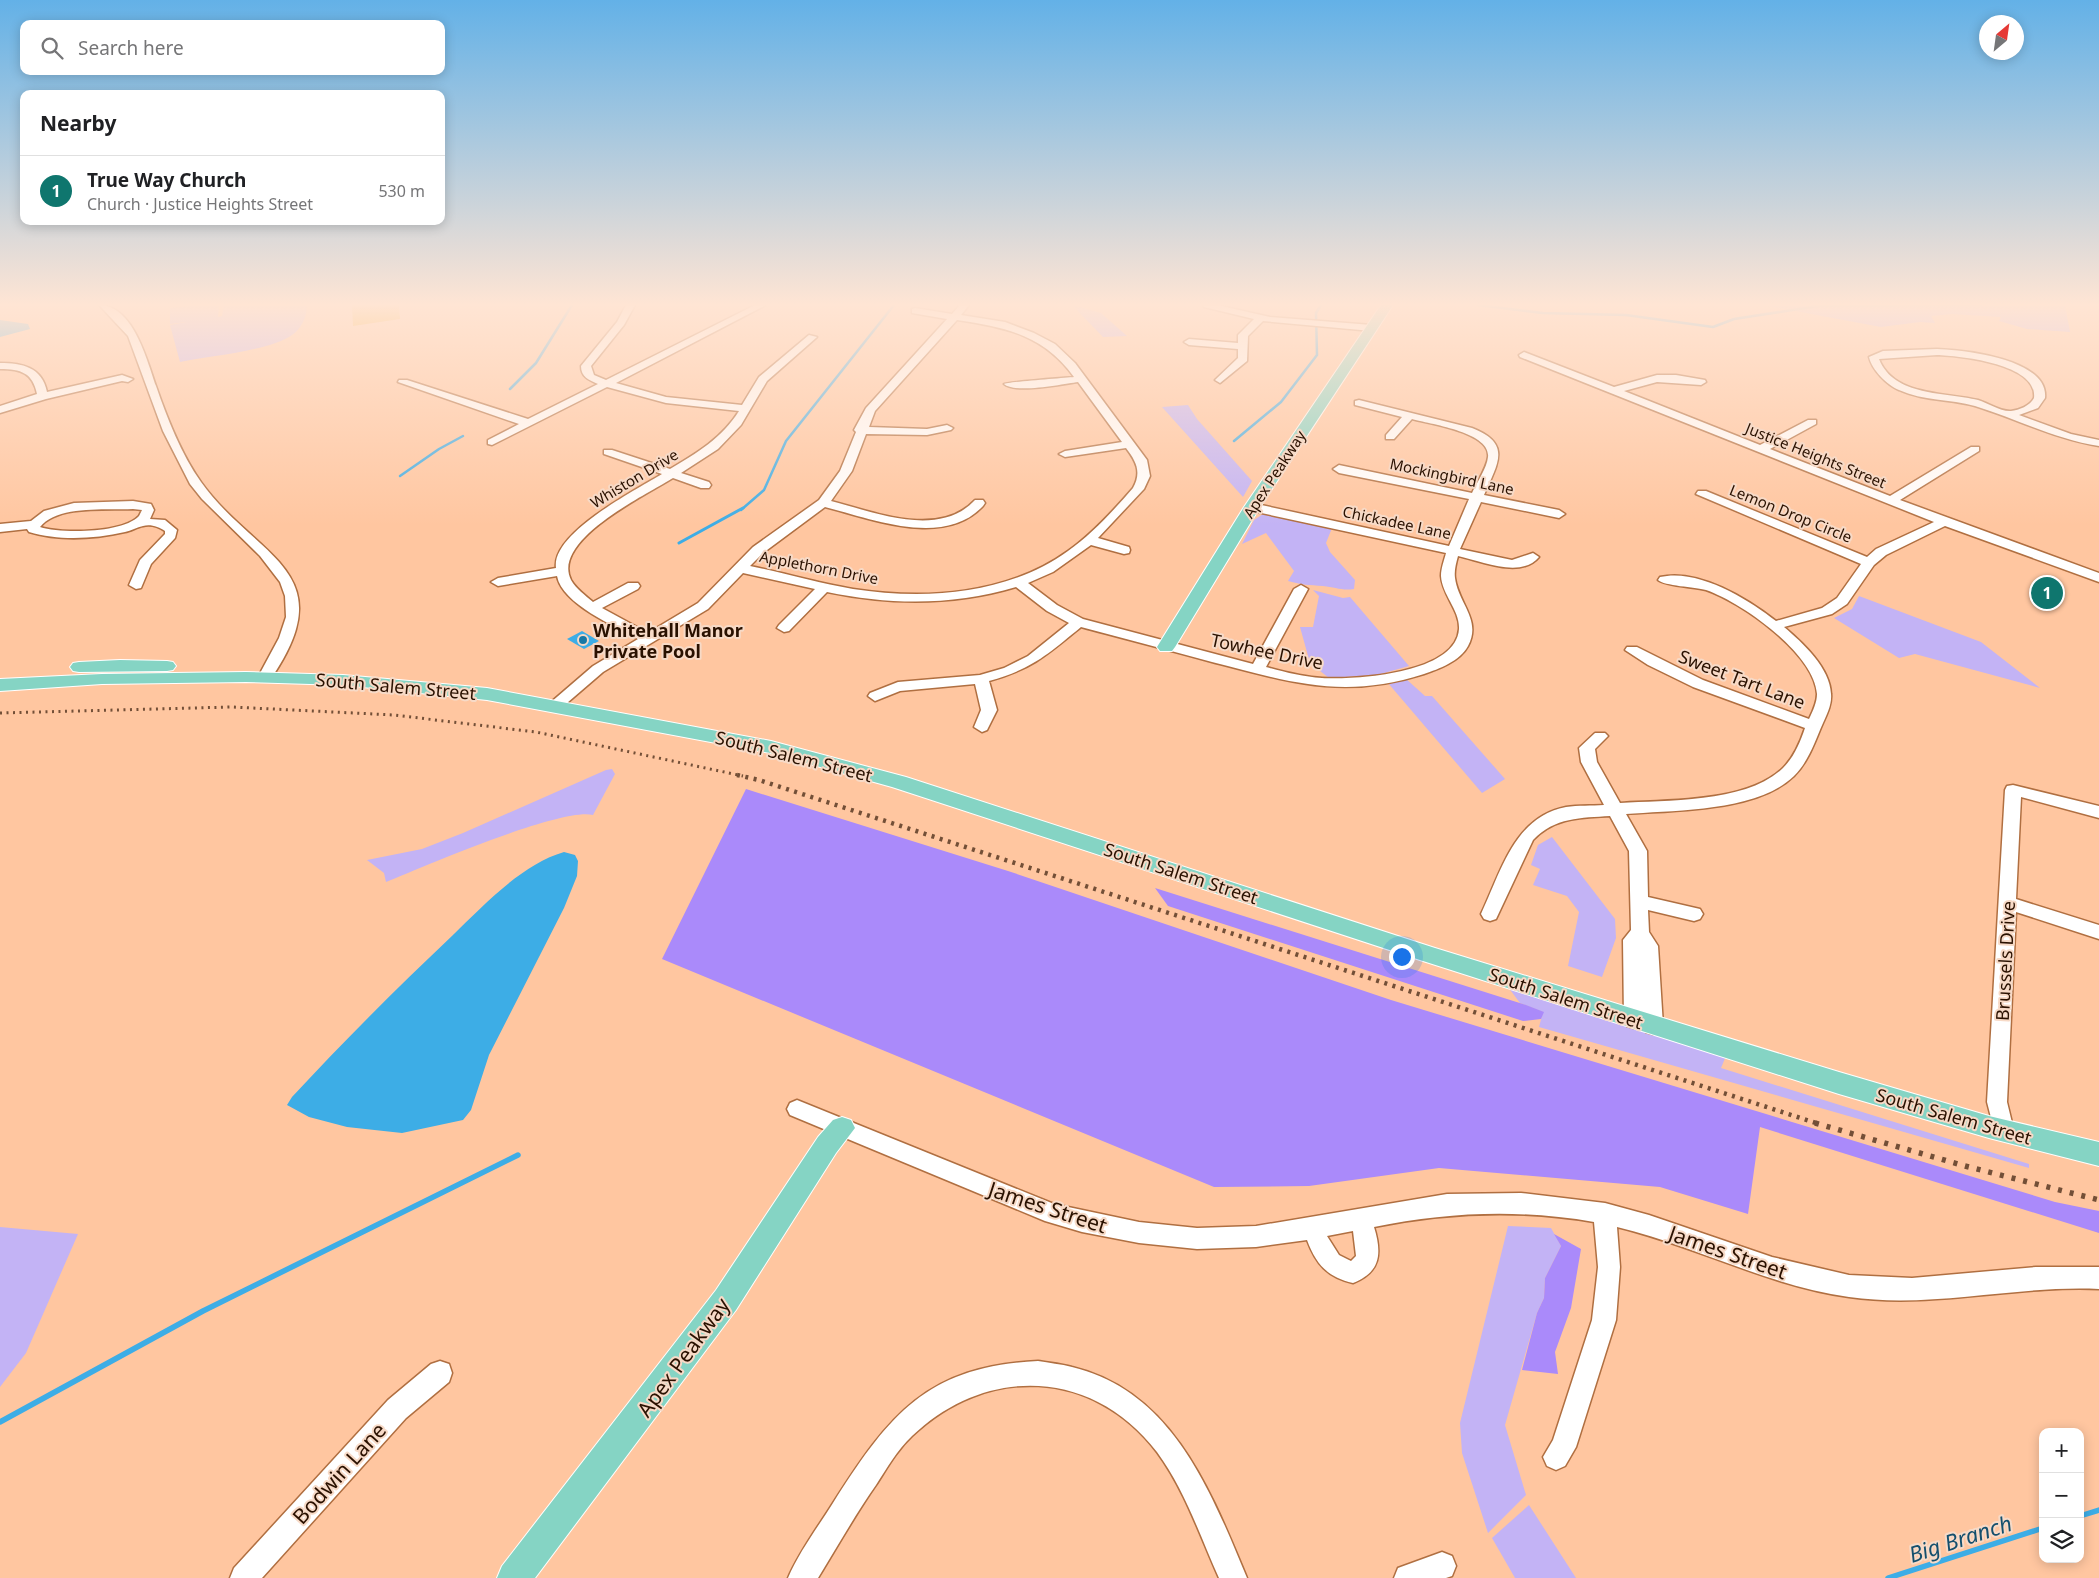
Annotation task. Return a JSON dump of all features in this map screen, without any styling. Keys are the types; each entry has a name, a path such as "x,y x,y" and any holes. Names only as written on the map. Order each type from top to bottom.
{"main road":[{"name":"Apex Peakway","path":"1166,647 1252,507 1338,379"},
{"name":"South Salem Street","path":"0,672 120,665 207,668 255,677"},
{"name":"South Salem Street","path":"0,685 102,680 255,677 429,687 555,706 771,747 898,782 1643,1023 2003,1131 2099,1154"},
{"name":"Apex Peakway","path":"514,1578 726,1300 827,1145 842,1128"}],"street":[{"path":"38,379 47,395"},
{"path":"0,410 47,395 56,396 124,382 129,379"},
{"path":"150,379 170,435 196,483 270,560 287,583 292,595 294,608 285,642 255,677"},
{"path":"594,379 606,384 681,404 745,408"},
{"path":"492,442 616,379"},
{"name":"Whiston Drive","path":"560,571 564,553 581,531 723,440 737,423 765,379"},
{"path":"555,706 598,669 703,606 758,550 823,503 846,472 864,418 875,402 896,379"},
{"path":"1009,384 1030,385 1080,379"},
{"name":"Applethorn Drive","path":"740,568 875,596 917,597 964,593 1018,582 1059,563 1089,540 1144,481 1144,468 1080,379"},
{"name":"Justice Heights Street","path":"1584,379 1944,522 2099,578"},
{"path":"1614,391 1649,379"},
{"path":"1680,379 1701,382"},
{"path":"1891,379 1906,389 1969,402 2008,415 2054,434 2099,443"},
{"path":"2008,415 2038,403 2040,393 2036,383 2029,379"},
{"path":"403,382 528,423"},
{"name":"Towhee Drive","path":"1018,582 1052,608 1078,622 1166,647 1311,682 1350,683 1399,676 1442,662 1462,646 1466,632 1464,614 1451,590 1448,577 1453,551 1494,457 1490,443 1468,430 1359,403"},
{"path":"1390,437 1409,416"},
{"path":"1761,449 1812,422"},
{"path":"860,430 926,432 947,428"},
{"path":"1065,454 1128,444"},
{"path":"1891,501 1975,449"},
{"path":"608,452 705,484"},
{"name":"Mockingbird Lane","path":"1339,469 1559,514"},
{"name":"Lemon Drop Circle","path":"1702,494 1868,562"},
{"path":"823,503 904,520 938,523 967,515 979,503"},
{"path":"0,528 34,524 59,509 134,505 147,507 148,510 140,522"},
{"name":"Chickadee Lane","path":"1252,507 1512,564 1525,562 1533,557"},
{"path":"34,524 33,529 40,532 70,533 120,530 140,522 160,522 172,530 171,535 145,564 136,585"},
{"path":"1773,626 1820,614 1837,605 1868,562 1887,548 1944,522"},
{"path":"1089,540 1124,550"},
{"path":"498,582 560,571 569,589 593,607 648,639"},
{"path":"1490,914 1520,846 1535,826 1566,813 1721,800 1764,788 1790,771 1807,745 1824,694 1820,677 1803,653 1773,626 1736,599 1717,590 1689,581 1665,580"},
{"path":"593,607 633,586"},
{"path":"784,628 824,586"},
{"path":"1257,670 1301,590"},
{"path":"875,696 898,687 981,679 1009,671 1033,660 1078,622"},
{"name":"Sweet Tart Lane","path":"1632,650 1655,664 1701,686 1814,726"},
{"path":"981,679 990,710 982,727"},
{"path":"1600,736 1587,748 1587,754 1597,778 1638,851 1640,934 1649,946 1643,1023"},
{"name":"Brussels Drive","path":"2003,1131 1997,1102 2013,790 2099,812"},
{"path":"1639,901 1694,914"},
{"path":"2008,903 2099,932"},
{"name":"James Street","path":"797,1109 1038,1208 1119,1230 1169,1238 1226,1239 1267,1236 1431,1205 1475,1202 1537,1203 1605,1213 1650,1225 1768,1268 1853,1287 1913,1289 2035,1276 2099,1278"},
{"path":"1556,1457 1563,1447 1604,1320 1609,1267 1605,1213"},
{"path":"1313,1228 1325,1256 1333,1266 1344,1271 1353,1272 1361,1269 1368,1256 1368,1246 1360,1219"},
{"path":"802,1578 880,1455 904,1426 923,1409 964,1385 986,1378 1028,1372 1054,1374 1091,1386 1132,1408 1150,1424 1166,1443 1181,1466 1233,1578"},
{"name":"Bodwin Lane","path":"244,1578 397,1409 440,1373"},
{"path":"1408,1578 1442,1566"}],"shaded area":[{"path":"1188,405 1197,419 1252,481 1243,497 1162,407"},
{"path":"1263,514 1332,528 1326,543 1330,552 1355,580 1354,589 1288,581 1294,571 1266,533 1242,544 1254,520"},
{"path":"1313,590 1343,598 1350,597 1409,666 1377,675 1329,678 1310,663 1300,627 1313,627 1319,596"},
{"path":"1859,596 1981,642 2040,688 1915,654 1899,658 1834,618 1852,609"},
{"path":"1405,678 1425,696 1432,696 1505,779 1482,793 1388,683"},
{"path":"612,769 615,774 593,815 576,815 523,829 459,852 386,882 384,873 367,860 422,849"},
{"path":"746,789 1008,871 1391,1000 2055,1202 2099,1211 2099,1233 1760,1127 1748,1214 1660,1187 1439,1168 1309,1186 1214,1187 662,959"},
{"path":"1552,837 1615,919 1616,938 1602,977 1568,966 1579,912 1567,896 1533,885 1540,869 1531,865 1538,845"},
{"path":"1155,888 1544,1012 1541,1019 1523,1021 1168,906"},
{"path":"1508,987 1726,1056 1721,1068 2029,1164 2029,1168 1539,1027 1543,1012 1520,1003"},
{"path":"1508,1226 1551,1228 1561,1246 1545,1278 1544,1298 1537,1313 1505,1425 1526,1495 1488,1533 1462,1453 1460,1423"},
{"path":"0,1227 78,1234 26,1353 0,1387"},
{"path":"1554,1234 1581,1249 1571,1308 1555,1352 1558,1374 1522,1370 1537,1313 1544,1298 1545,1278 1561,1246"},
{"path":"1529,1505 1576,1578 1515,1578 1492,1538"}],"water":[{"name":"Whitehall Manor Private Pool","path":"582,631 599,641 584,649 567,639"},
{"path":"564,852 575,855 578,861 577,876 564,908 489,1055 471,1110 463,1120 402,1133 347,1127 309,1117 287,1105 292,1097 371,1015 490,899 533,866"}],"waterway":[{"path":"510,389 520,379"},
{"path":"741,510 764,490 786,441 836,379"},
{"path":"1234,441 1281,402 1299,379"},
{"path":"400,476 439,449 463,436"},
{"path":"679,543 743,508"},
{"path":"0,1422 203,1311 518,1155"},
{"name":"Big Branch","path":"2084,1515 2099,1510"},
{"name":"Big Branch","path":"1888,1578 2039,1529"}],"railway":[{"path":"0,713 232,707 394,715 536,732 743,776"},
{"path":"737,775 759,780 1819,1124"},
{"path":"1815,1123 1965,1166 2099,1200"}],"place":[{"name":"True Way Church","path":"2047,593"},
{"name":"Whitehall Manor Private Pool","path":"583,640"}]}
